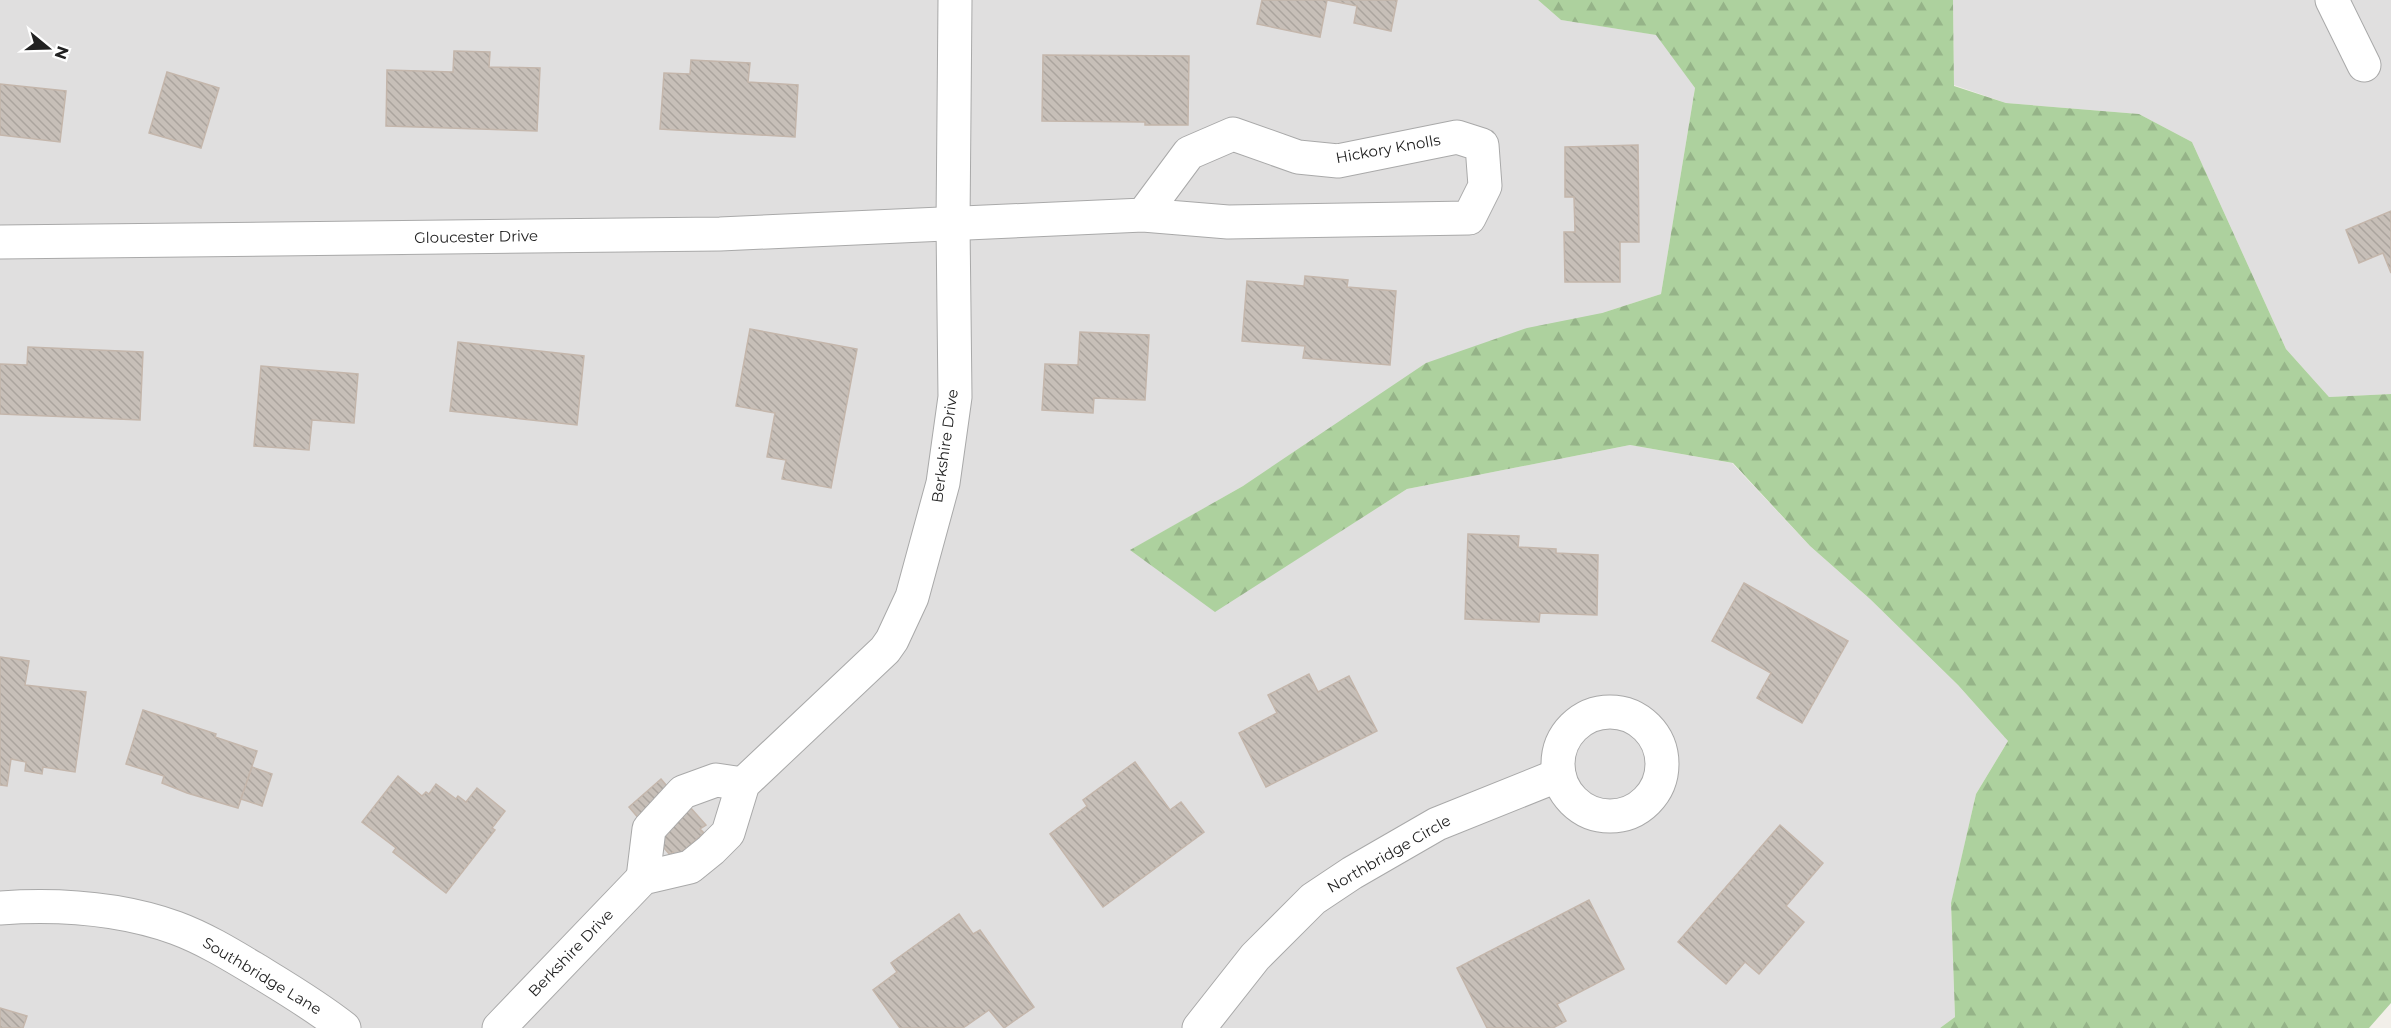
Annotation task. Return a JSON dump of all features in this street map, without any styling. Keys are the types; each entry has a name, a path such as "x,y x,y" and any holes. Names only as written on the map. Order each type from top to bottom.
{"street":[{"name":"Berkshire Drive","path":"500,1028 643,878 690,867 728,833 743,784 885,650 912,597 943,483 955,397 953,224 955,0"},
{"path":"2332,0 2364,65"},
{"name":"Hickory Knolls","path":"953,224 1143,215 1228,222 1469,218 1485,186 1482,145 1457,136 1338,161 1298,157 1233,134 1189,153 1143,215"},
{"name":"Gloucester Drive","path":"0,242 720,234 953,224"},
{"name":"Northbridge Circle","path":"1199,1028 1255,957 1313,899 1352,873 1437,824 1559,775"},
{"path":"643,878 649,829 683,792 716,780 743,784"},
{"name":"Southbridge Lane","path":"0,908 37,905 104,910 176,928 221,949 300,996 344,1028"}],"shaded area":[{"path":"0,0 1538,0 1561,20 1657,35 1695,88 1661,294 1602,313 1243,486 1131,550 1215,611 1407,489 1630,445 1732,463 1810,546 1870,599 1958,685 2008,741 1976,794 1951,904 1955,1017 1940,1028 0,1028"},
{"path":"1953,0 2391,0 2391,394 2329,397 2286,349 2192,142 2139,114 2006,103 1954,85"}],"green space":[{"path":"1538,0 1953,0 1954,86 2006,103 2139,114 2192,142 2286,349 2329,397 2391,394 2391,1003 2369,1028 1940,1028 1955,1017 1951,903 1976,794 2008,741 1958,685 1870,599 1810,546 1733,463 1630,445 1407,489 1215,612 1130,550 1243,486 1426,363 1527,328 1602,313 1661,294 1695,88 1656,35 1561,20"}],"building":[{"path":"1262,0 1327,0 1320,37 1257,24"},
{"path":"1327,0 1397,0 1391,31 1354,23 1357,6"},
{"path":"454,51 490,52 489,67 540,68 537,131 386,126 387,70 453,72"},
{"path":"1043,55 1189,56 1188,125 1145,125 1145,122 1042,121"},
{"path":"691,60 750,63 748,82 798,85 795,137 660,129 664,73 690,74"},
{"path":"167,72 219,88 201,148 149,133"},
{"path":"0,84 66,91 60,142 0,135"},
{"path":"1638,145 1639,242 1620,242 1620,282 1565,282 1564,232 1575,232 1574,197 1565,197 1565,147"},
{"path":"2391,211 2391,273 2383,253 2359,263 2346,230"},
{"path":"1305,276 1348,280 1347,287 1396,291 1390,365 1303,358 1305,346 1242,341 1247,281 1304,286"},
{"path":"750,329 857,349 831,488 782,479 786,460 767,457 775,413 736,406"},
{"path":"1080,332 1149,335 1145,400 1094,398 1093,413 1042,410 1045,364 1078,365"},
{"path":"458,342 584,356 577,425 450,411"},
{"path":"28,347 143,352 140,420 0,414 0,364 27,365"},
{"path":"261,366 358,374 354,423 312,420 309,450 254,446"},
{"path":"1468,534 1519,536 1518,547 1556,549 1556,553 1598,555 1597,615 1540,613 1539,622 1465,619"},
{"path":"1744,583 1848,641 1802,723 1757,698 1771,673 1712,641"},
{"path":"0,657 29,661 25,685 86,692 75,772 43,767 42,774 25,771 26,762 11,759 7,786 0,785"},
{"path":"1309,674 1318,692 1349,676 1377,731 1266,787 1239,733 1277,713 1268,695"},
{"path":"143,710 216,734 215,737 257,751 238,808 187,793 162,783 164,776 126,764"},
{"path":"1135,762 1170,810 1181,802 1204,832 1103,907 1050,834 1087,806 1083,800"},
{"path":"252,767 272,774 262,806 241,799"},
{"path":"398,776 422,796 426,792 429,794 436,784 456,799 458,796 466,802 477,788 505,811 492,828 495,830 446,893 393,852 396,848 362,822"},
{"path":"661,779 687,810 690,807 706,825 700,829 704,833 677,856 673,852 670,855 629,807"},
{"path":"1780,825 1823,863 1786,906 1804,922 1759,974 1745,962 1726,984 1678,942"},
{"path":"1589,900 1624,969 1557,1004 1566,1021 1553,1028 1487,1028 1457,968"},
{"path":"959,914 973,934 980,930 1034,1007 1004,1028 989,1010 963,1028 900,1028 873,990 897,972 891,963"},
{"path":"0,1008 27,1016 23,1028 0,1028"}]}
